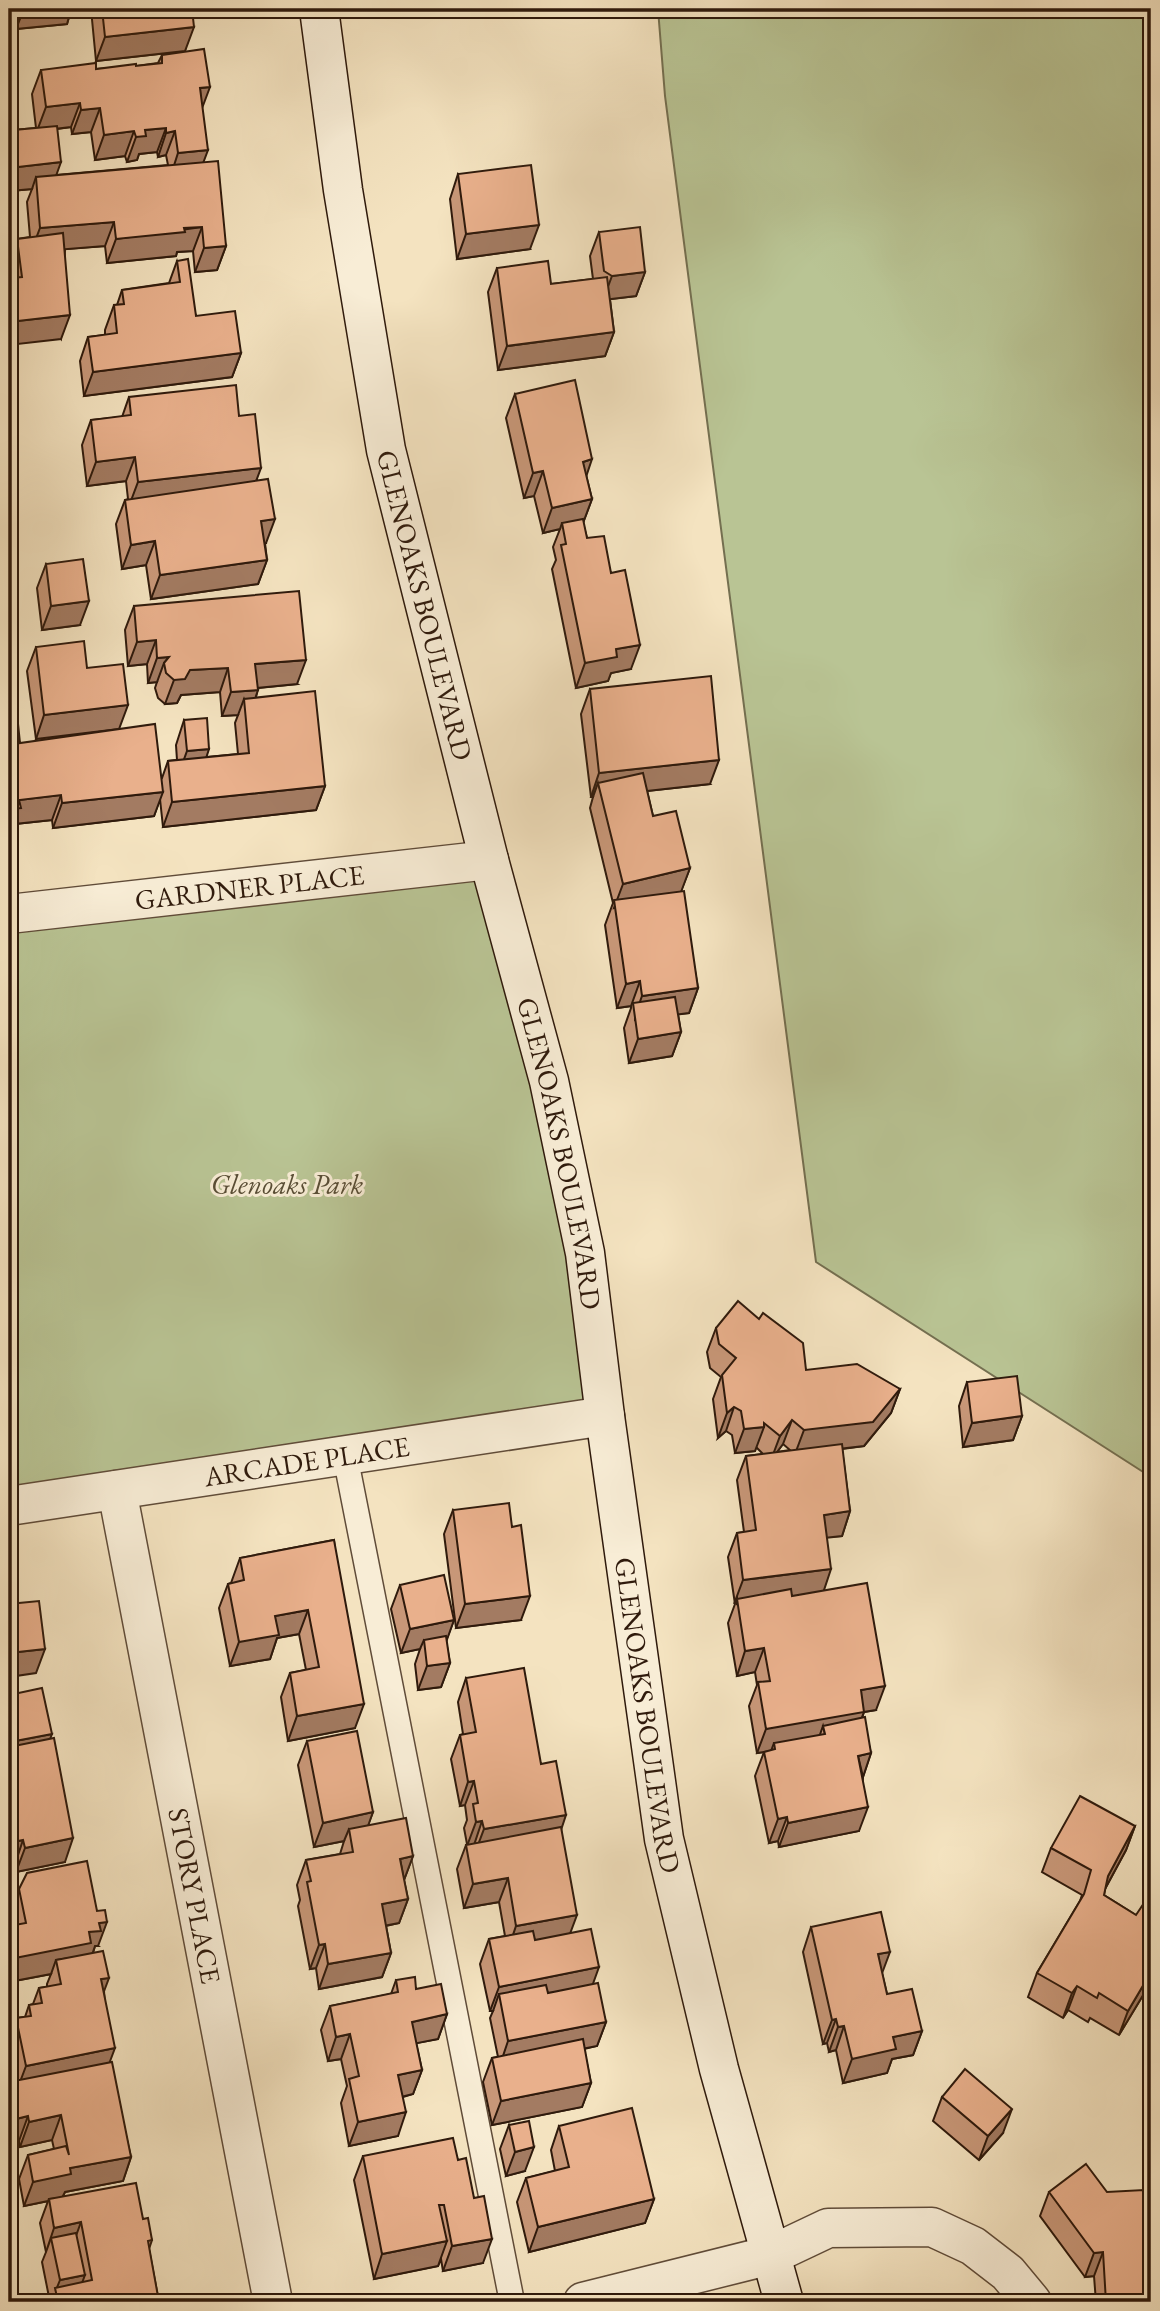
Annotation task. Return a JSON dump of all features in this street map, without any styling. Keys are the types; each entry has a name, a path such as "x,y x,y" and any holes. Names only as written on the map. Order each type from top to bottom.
{"street":[{"name":"GLENOAKS BOULEVARD","path":"319,9 343,190 386,450 489,860 552,1094 585,1254 664,1839 719,2069 784,2302"},
{"name":"GARDNER PLACE","path":"9,914 489,860"},
{"name":"ARCADE PLACE","path":"9,1506 605,1416"},
{"name":"STORY PLACE","path":"117,1490 273,2302"},
{"path":"583,2302 771,2255 828,2228 932,2227 973,2246 1008,2273 1032,2302"}],"lane":[{"path":"345,1455 512,2302"}],"green space":[{"path":"658,9 1151,9 1151,1477 816,1262 665,96"},
{"name":"Glenoaks Park","path":"489,860 605,1416 9,1506 9,914"}],"building":[{"path":"102,9 192,9 194,27 105,37"},
{"path":"204,49 210,87 200,88 208,150 178,153 175,131 166,133 166,128 145,130 146,136 136,137 134,131 104,135 100,108 81,110 80,103 46,107 41,70 96,63 96,69 162,63 162,55"},
{"path":"57,126 61,162 18,167 14,130"},
{"path":"218,161 226,246 204,248 202,227 184,228 185,232 116,239 114,222 40,228 36,177"},
{"path":"531,165 539,225 466,234 458,174"},
{"path":"640,227 645,272 612,276 604,271 599,232"},
{"path":"63,233 70,315 9,322 9,278 22,277 17,239"},
{"path":"188,259 196,316 235,311 241,353 93,372 88,337 117,333 114,305 124,304 122,290 180,282 177,261"},
{"path":"548,261 551,284 607,277 614,332 507,346 497,268"},
{"path":"575,380 592,459 583,462 592,499 552,508 543,471 533,473 515,394"},
{"path":"236,385 239,416 255,414 261,468 138,482 135,457 96,462 91,420 131,415 129,397"},
{"path":"268,479 275,519 261,521 267,560 160,575 155,541 131,545 125,500"},
{"path":"583,519 587,538 604,536 611,573 625,570 640,645 616,649 617,657 585,663 561,545 566,544 562,523"},
{"path":"83,559 89,601 51,606 46,564"},
{"path":"299,591 306,660 255,664 258,690 231,692 228,668 190,670 185,679 174,680 166,673 164,663 169,657 157,658 156,640 137,642 134,606"},
{"path":"84,641 87,668 123,664 128,705 44,715 36,647"},
{"path":"711,676 719,760 599,773 590,689"},
{"path":"315,691 325,786 172,802 168,761 249,753 244,699"},
{"path":"9,695 15,695 20,743 155,724 163,792 62,803 61,795 19,800 21,808 9,809"},
{"path":"207,718 209,749 187,751 184,720"},
{"path":"643,773 653,816 676,811 690,868 623,884 598,783"},
{"path":"684,891 698,988 642,996 640,981 626,984 614,900"},
{"path":"675,997 681,1032 638,1039 633,1003"},
{"path":"738,1301 759,1319 763,1313 803,1343 806,1370 857,1364 900,1389 873,1422 804,1430 792,1420 780,1436 764,1423 764,1427 744,1429 741,1411 734,1407 727,1413 722,1375 736,1358 719,1344 716,1328"},
{"path":"1017,1376 1022,1416 972,1423 967,1382"},
{"path":"842,1444 850,1511 824,1515 831,1569 743,1580 737,1533 756,1530 746,1456"},
{"path":"509,1503 512,1527 521,1525 530,1596 465,1604 453,1510"},
{"path":"334,1540 364,1704 297,1716 290,1673 319,1667 308,1610 275,1616 279,1635 239,1642 228,1584 244,1580 240,1558"},
{"path":"444,1575 454,1620 410,1629 400,1585"},
{"path":"867,1583 885,1686 861,1690 864,1712 766,1729 758,1682 770,1681 764,1648 745,1651 737,1599 791,1589 792,1596"},
{"path":"39,1601 45,1649 9,1653 9,1604"},
{"path":"446,1636 450,1663 427,1666 424,1640"},
{"path":"524,1668 541,1764 556,1761 566,1815 484,1829 482,1821 476,1822 473,1804 478,1803 474,1781 468,1782 460,1735 476,1732 466,1678"},
{"path":"42,1688 52,1734 10,1742 9,1695"},
{"path":"865,1717 871,1753 858,1756 868,1807 788,1823 787,1817 778,1819 764,1752 775,1749 774,1743 825,1734 823,1726"},
{"path":"357,1731 373,1812 323,1823 307,1741"},
{"path":"54,1738 73,1838 25,1848 23,1840 9,1843 9,1747"},
{"path":"1080,1796 1135,1826 1108,1876 1104,1895 1136,1915 1146,1900 1151,1904 1151,1972 1128,2011 1099,1993 1097,1998 1077,1986 1072,1993 1037,1973 1084,1894 1091,1870 1051,1848"},
{"path":"406,1818 413,1856 400,1859 408,1899 382,1904 391,1953 328,1964 325,1944 319,1945 307,1882 311,1881 306,1860 353,1852 349,1829"},
{"path":"561,1827 577,1915 516,1926 508,1878 473,1884 466,1845"},
{"path":"87,1861 97,1911 105,1910 107,1922 99,1923 101,1931 89,1932 91,1943 10,1959 9,1926 26,1923 19,1889 27,1873"},
{"path":"881,1912 890,1952 878,1954 887,1994 912,1989 922,2031 893,2037 896,2049 852,2059 844,2026 838,2027 836,2019 832,2020 811,1927"},
{"path":"591,1929 599,1967 499,1987 489,1939 533,1931 535,1940"},
{"path":"103,1951 109,1978 101,1979 115,2048 26,2066 16,2018 31,2016 29,2005 42,2003 39,1988 61,1984 56,1960"},
{"path":"415,1977 416,1989 441,1984 447,2014 412,2022 422,2070 398,2075 406,2112 358,2122 349,2079 359,2076 350,2034 336,2037 330,2006 398,1992 396,1980"},
{"path":"598,1983 606,2022 508,2041 499,1994 546,1985 548,1993"},
{"path":"583,2039 591,2083 501,2101 492,2058"},
{"path":"112,2062 131,2157 70,2168 71,2174 33,2182 28,2155 66,2146 69,2155 61,2115 29,2122 28,2116 16,2119 9,2098 9,2082"},
{"path":"965,2069 1012,2109 988,2136 942,2097"},
{"path":"632,2108 654,2199 538,2227 526,2178 569,2167 559,2126"},
{"path":"529,2121 534,2147 515,2152 509,2125"},
{"path":"453,2138 458,2160 466,2158 474,2198 484,2196 492,2239 452,2246 444,2205 439,2205 447,2241 382,2254 363,2156"},
{"path":"1086,2164 1107,2192 1144,2190 1150,2302 1106,2302 1103,2252 1094,2253 1049,2192"},
{"path":"136,2183 143,2219 148,2218 152,2240 148,2241 159,2302 58,2302 55,2288 92,2280 81,2222 54,2228 49,2199"},
{"path":"76,2233 85,2275 60,2280 51,2238"},
{"path":"9,2263 15,2302 9,2302"}]}
